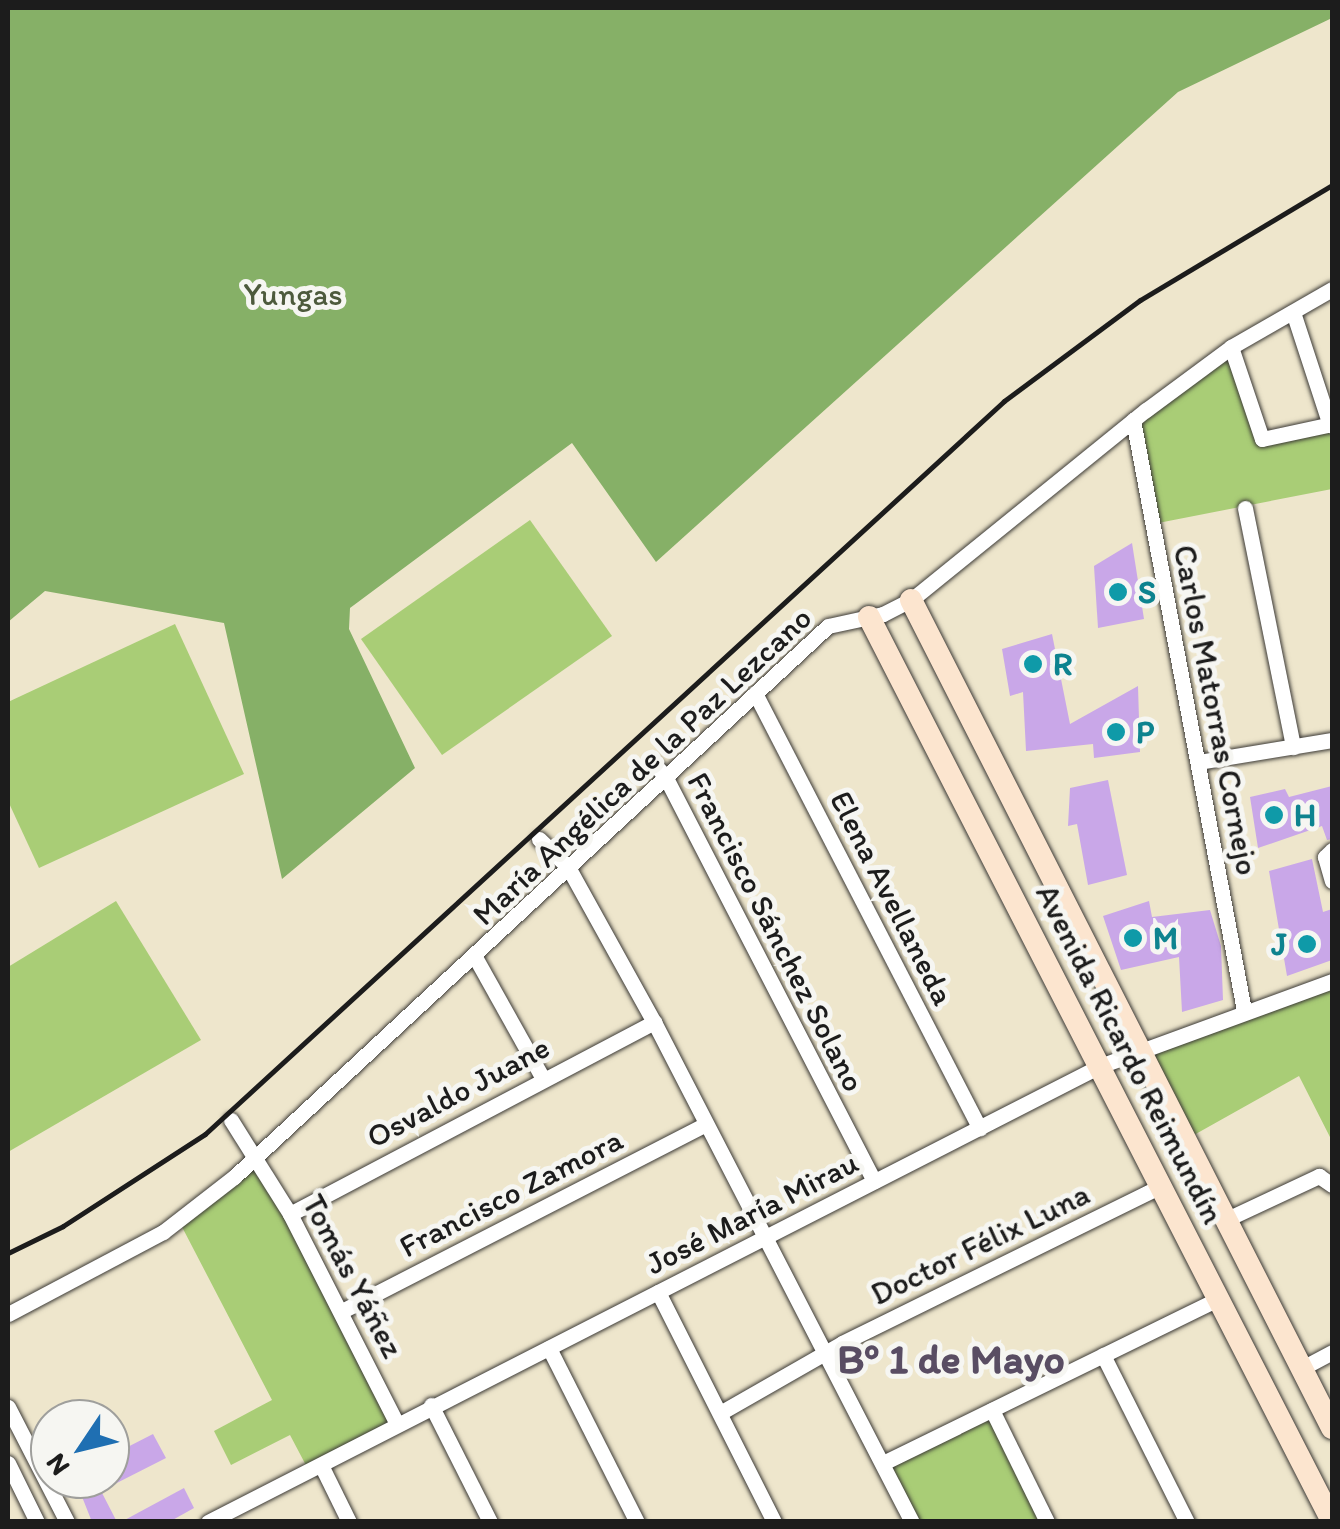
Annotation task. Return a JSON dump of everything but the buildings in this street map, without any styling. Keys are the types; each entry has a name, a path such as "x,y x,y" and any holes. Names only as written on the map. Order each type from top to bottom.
{"street":[{"name":"María Angélica de la Paz Lezcano","path":"8,1314 164,1232 256,1156 828,626 869,617 911,600 1133,420 1231,347 1332,289"},
{"path":"1231,347 1262,439 1331,425 1293,312"},
{"name":"Carlos Matorras Cornejo","path":"1133,420 1244,1010"},
{"path":"1245,508 1293,747"},
{"name":"Avenida Ricardo Reimundín","path":"911,600 1332,1428"},
{"name":"Avenida Ricardo Reimundín","path":"869,617 1332,1521"},
{"name":"Elena Avellaneda","path":"755,692 980,1128"},
{"path":"1199,762 1332,740"},
{"name":"Francisco Sánchez Solano","path":"652,763 665,776 874,1181"},
{"path":"539,839 568,867 654,1022 829,1354 912,1522"},
{"path":"1332,850 1324,857 1332,879"},
{"path":"475,957 542,1078"},
{"name":"José María Mirau","path":"214,1520 431,1405 1100,1066 1138,1048 1332,981"},
{"name":"Osvaldo Juane","path":"290,1214 654,1022"},
{"name":"Tomás Yáñez","path":"231,1120 290,1214 397,1424"},
{"name":"Francisco Zamora","path":"342,1311 706,1124"},
{"path":"1226,1220 1319,1176 1332,1185"},
{"name":"Doctor Félix Luna","path":"720,1414 829,1354 1160,1186"},
{"path":"658,1292 774,1522"},
{"path":"884,1463 1218,1299"},
{"path":"549,1348 637,1522"},
{"path":"1302,1368 1332,1352"},
{"path":"1104,1355 1187,1522"},
{"path":"431,1405 490,1522"},
{"path":"8,1406 67,1522"},
{"path":"992,1410 1047,1522"},
{"path":"321,1464 349,1522"},
{"path":"10,1472 37,1522"}],"green space":[{"name":"Yungas","path":"8,8 1332,8 1332,18 1178,92 656,562 572,443 350,608 349,629 415,768 282,879 224,623 45,591 8,622"},
{"path":"1231,347 1262,439 1332,424 1332,489 1153,524 1133,420"},
{"path":"530,520 612,636 442,755 361,639"},
{"path":"175,624 244,774 39,868 8,801 8,702"},
{"path":"116,901 201,1040 8,1152 8,967"},
{"path":"1332,983 1332,1141 1299,1076 1185,1140 1138,1048"},
{"path":"257,1163 397,1424 309,1471 290,1435 231,1465 214,1431 272,1400 181,1225"},
{"path":"992,1410 1047,1521 912,1521 883,1463"}],"railway":[{"path":"8,1253 63,1226 205,1134 1004,401 1140,300 1332,185"}],"place":[{"name":"S","path":"1118,592"},
{"name":"R","path":"1033,664"},
{"name":"P","path":"1116,732"},
{"name":"H","path":"1274,815"},
{"name":"M","path":"1133,938"},
{"name":"J","path":"1307,944"}],"district":[{"name":"Bº 1 de Mayo","path":"951,1359"}]}
